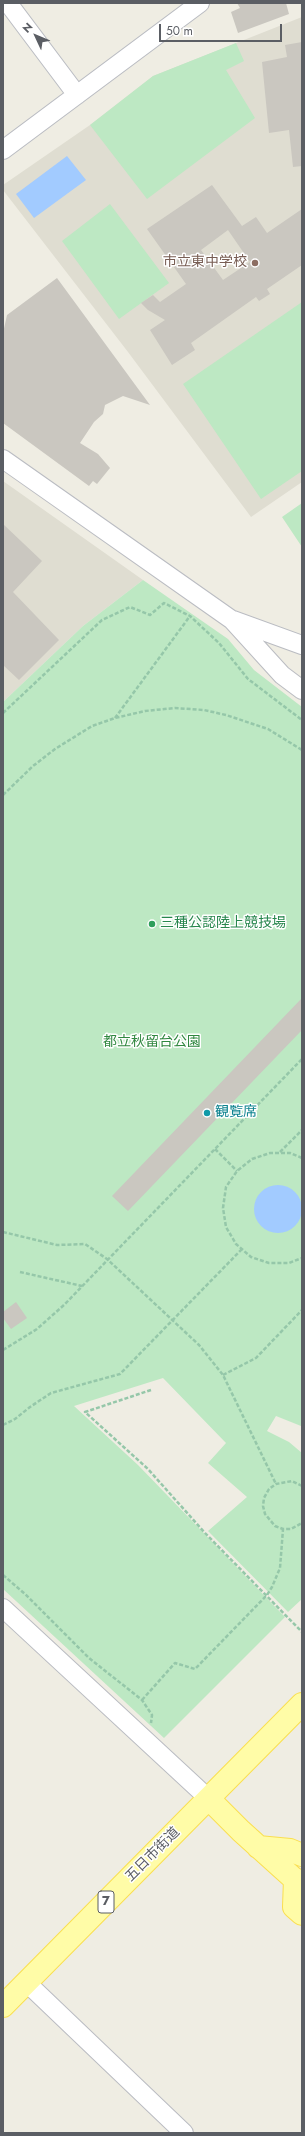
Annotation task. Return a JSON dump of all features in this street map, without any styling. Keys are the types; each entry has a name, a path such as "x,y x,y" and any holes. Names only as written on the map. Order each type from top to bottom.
{"main road":[{"name":"五日市街道","path":"3,2006 302,1704"},
{"path":"209,1799 258,1847 298,1882 294,1907 302,1914"},
{"path":"258,1847 290,1850 302,1855"}],"street":[{"path":"8,3 77,95"},
{"path":"3,150 200,3"},
{"path":"3,459 232,620 274,668 302,690"},
{"path":"232,620 297,643"},
{"path":"274,668 275,656 280,647 297,643"},
{"path":"3,1608 209,1799"},
{"path":"26,1982 184,2133"}],"path":[{"path":"3,714 102,620 130,607 150,615 164,603 190,616 219,643 248,678 302,720"},
{"path":"114,718 190,616"},
{"path":"3,794 33,766 55,749 92,726 114,718 145,711 176,708 204,710 248,721 268,729 302,750"},
{"path":"3,1350 36,1330 82,1286 302,1059"},
{"path":"280,1153 302,1130"},
{"path":"215,1149 237,1171"},
{"path":"302,1158 290,1153 270,1153 252,1159 237,1171 226,1187 222,1208 226,1227 236,1244 251,1256 269,1263 289,1263 302,1258"},
{"path":"3,1232 56,1245 85,1244 107,1259 199,1345 224,1375 276,1484"},
{"path":"3,1425 16,1418 51,1393 120,1374 242,1249"},
{"path":"20,1272 82,1286"},
{"path":"224,1375 256,1358 302,1310"},
{"path":"151,1390 86,1412 148,1469 205,1533 302,1632"},
{"path":"302,1486 292,1482 276,1484 269,1489 264,1498 263,1506 270,1521 282,1529 291,1529 302,1523"},
{"path":"142,1700 175,1663 195,1669 267,1595 280,1568 282,1529"},
{"path":"3,1575 26,1594 89,1658 142,1700 152,1715 150,1725"}],"shaded area":[{"path":"302,17 302,482 251,517 128,352 3,190 3,185 90,125 153,76"},
{"path":"3,481 143,580 83,626 3,702"}],"green space":[{"path":"236,43 244,61 226,70 255,118 147,199 90,125 153,76"},
{"path":"110,204 169,283 119,319 62,241"},
{"path":"302,302 302,471 261,499 183,384"},
{"path":"302,503 302,547 282,517"},
{"name":"都立秋留台公園","path":"143,580 228,639 254,670 302,707 302,1424 301,1426 276,1416 267,1431 289,1442 302,1453 302,1599 288,1612 208,1531 247,1497 208,1463 226,1443 163,1378 74,1406 138,1465 285,1617 164,1738 3,1589 3,702 83,626"}],"water":[{"path":"67,156 86,180 34,218 16,194"},
{"path":"273,1185 283,1185 292,1189 298,1195 302,1204 302,1214 298,1223 292,1229 283,1233 273,1233 264,1229 258,1223 254,1214 254,1204 258,1195 264,1189"}],"building":[{"path":"237,3 286,3 289,14 238,33 231,12 240,8"},
{"path":"302,42 302,166 293,167 289,130 269,133 262,62 287,57 285,45"},
{"path":"212,185 242,226 256,217 267,233 302,209 302,265 267,289 270,294 259,301 256,297 191,343 195,350 172,365 150,330 165,320 148,310 141,303 153,295 160,302 186,284 147,229","holes":["228,230 250,262 223,280 201,250"]},
{"path":"57,278 150,405 123,396 105,405 103,414 94,422 80,443 98,454 110,468 97,484 93,481 89,486 3,423 3,333 7,315"},
{"path":"3,524 42,561 13,592 59,640 19,680 3,665"},
{"name":"観覧席","path":"302,998 302,1030 128,1211 112,1196"},
{"path":"16,1302 27,1318 11,1329 3,1318 3,1312"}],"place":[{"name":"市立東中学校","path":"255,263"},
{"name":"三種公認陸上競技場","path":"152,924"},
{"name":"観覧席","path":"207,1113"}]}
